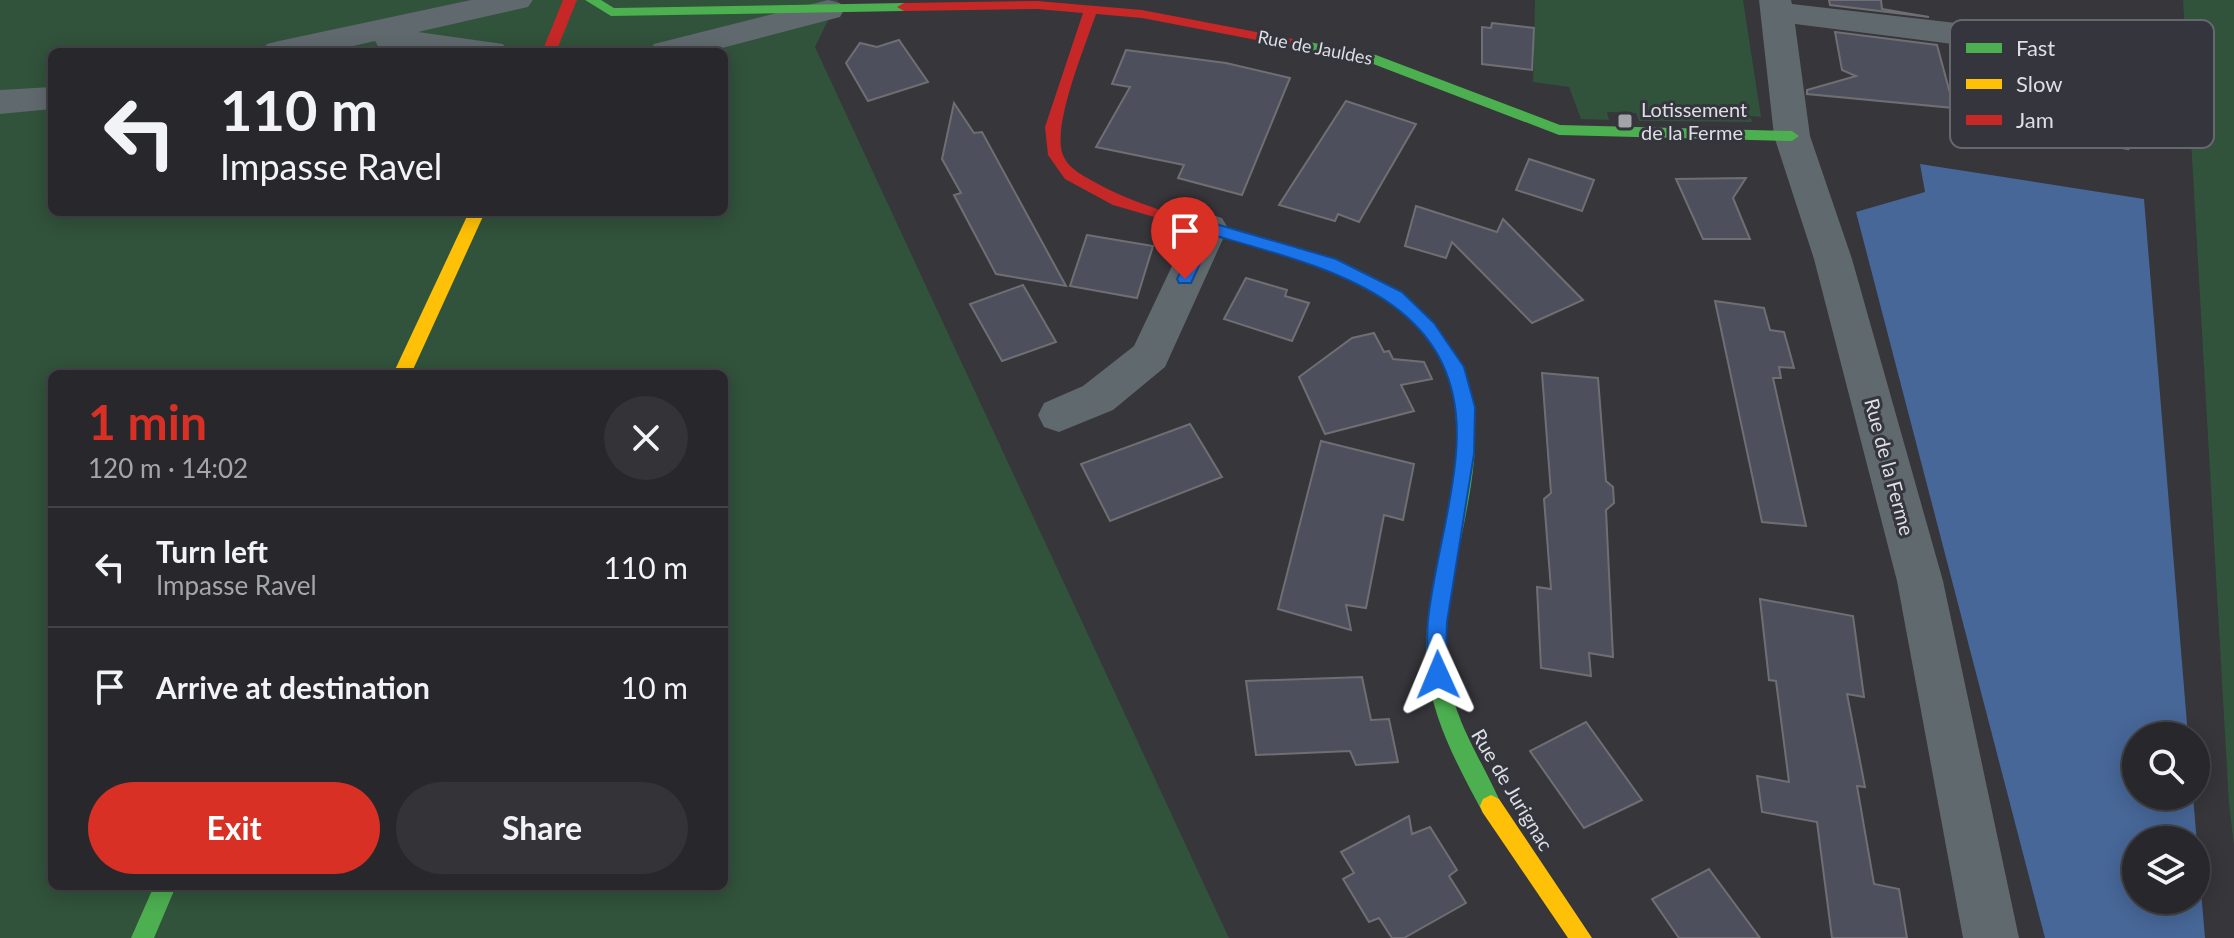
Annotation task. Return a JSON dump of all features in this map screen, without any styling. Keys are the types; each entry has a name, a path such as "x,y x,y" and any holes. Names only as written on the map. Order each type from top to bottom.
{"street":[{"path":"298,48 517,0"},
{"path":"551,48 570,0"},
{"name":"Rue de Jauldes","path":"592,0 611,12 828,10 941,4 1091,9 1142,14 1371,58 1559,130 1792,136"},
{"path":"1776,6 1950,32"},
{"name":"Rue de la Ferme","path":"1776,6 1792,136 1833,259 1920,581 1991,938"},
{"name":"Rue de Jurignac","path":"1091,9 1052,127 1049,147 1059,166 1088,189 1331,263 1364,277 1396,296 1428,328 1456,367 1466,407 1465,454 1438,622 1438,675 1452,733 1500,817 1581,938"},
{"name":"Rue de Jauldes","path":"681,48 828,10"},
{"path":"359,35 460,48"},
{"path":"0,102 48,98"},
{"path":"404,370 475,216"},
{"path":"1059,415 1098,398 1150,356 1209,228"},
{"path":"142,938 163,890"}],"green space":[{"path":"0,0 838,0 815,47 1229,938 0,938"},
{"path":"1535,0 1743,0 1761,117 1750,116 1752,122 1639,121 1636,113 1607,112 1609,120 1581,119 1569,87 1533,82"},
{"path":"2183,0 2234,0 2234,846 2229,804 2191,148 2214,148 2214,20 2184,20"}],"water":[{"path":"1920,164 2144,199 2187,722 2122,722 2122,810 2194,810 2196,826 2122,826 2122,914 2203,914 2205,938 2045,938 1856,212 1925,192"}],"building":[{"path":"1829,0 1881,0 1882,9 1929,17 1830,5"},
{"path":"1492,23 1534,28 1532,70 1482,64 1482,27 1491,28"},
{"path":"1835,32 1937,45 1950,93 1950,108 1807,94 1807,90 1856,76 1842,70"},
{"path":"899,40 928,82 868,101 846,63 860,43 877,47"},
{"path":"1126,50 1226,63 1290,78 1242,195 1178,178 1184,165 1096,147 1130,87 1112,84"},
{"path":"1346,101 1416,124 1359,222 1338,214 1335,221 1279,205"},
{"path":"954,103 974,133 982,132 1066,286 996,274 954,195 961,193 942,159"},
{"path":"1529,159 1594,180 1582,211 1516,190"},
{"path":"1746,178 1733,198 1750,239 1703,239 1676,179"},
{"path":"1416,206 1497,232 1503,219 1583,300 1532,323 1452,242 1446,258 1405,246"},
{"path":"1087,235 1153,246 1137,298 1070,286"},
{"path":"1246,278 1287,290 1285,296 1309,303 1292,341 1224,319"},
{"path":"1023,285 1056,342 1002,361 970,304"},
{"path":"1715,301 1764,308 1770,330 1784,332 1794,368 1779,367 1781,378 1773,378 1806,526 1762,522"},
{"path":"1374,333 1384,352 1389,351 1393,359 1424,362 1432,379 1401,385 1414,411 1325,434 1299,377 1352,338"},
{"path":"1542,373 1598,378 1606,481 1613,487 1614,503 1606,510 1613,657 1589,653 1591,676 1541,668 1537,587 1551,589 1544,499 1551,493"},
{"path":"1190,424 1222,477 1110,521 1081,464"},
{"path":"1321,441 1414,464 1403,520 1384,515 1366,608 1346,605 1351,630 1278,609"},
{"path":"1760,599 1853,616 1864,697 1847,694 1865,787 1857,786 1874,884 1899,889 1907,938 1832,938 1817,822 1762,812 1757,776 1789,782 1776,681 1769,680"},
{"path":"1362,677 1371,720 1389,719 1398,762 1356,765 1350,751 1256,755 1246,681"},
{"path":"1586,722 1642,800 1584,828 1530,751"},
{"path":"1409,816 1412,834 1430,827 1457,870 1449,876 1466,903 1404,938 1392,938 1379,918 1369,922 1343,879 1354,873 1341,852"},
{"path":"1709,869 1760,938 1679,938 1652,899"}],"traffic: fast":[{"path":"592,0 611,12 904,7"},
{"path":"1304,45 1371,58 1559,130 1792,136"},
{"path":"1461,387 1466,422 1466,456 1441,594 1437,664 1450,720 1464,755 1491,806"},
{"path":"142,938 163,890"}],"traffic: slow":[{"path":"404,370 475,216"},
{"path":"1491,806 1581,938"}],"traffic: jam":[{"path":"551,48 570,0"},
{"path":"904,7 1037,5 1142,14 1304,45"},
{"path":"1091,9 1052,127 1055,155 1070,175 1118,201 1331,263 1372,284 1428,327 1442,345 1461,387"}],"place":[{"name":"Lotissement de la Ferme","path":"1625,121"}],"route":[{"path":"1185,279 1209,228 1331,263 1364,277 1396,296 1428,328 1456,367 1466,407 1465,454 1438,622 1438,675"}]}
